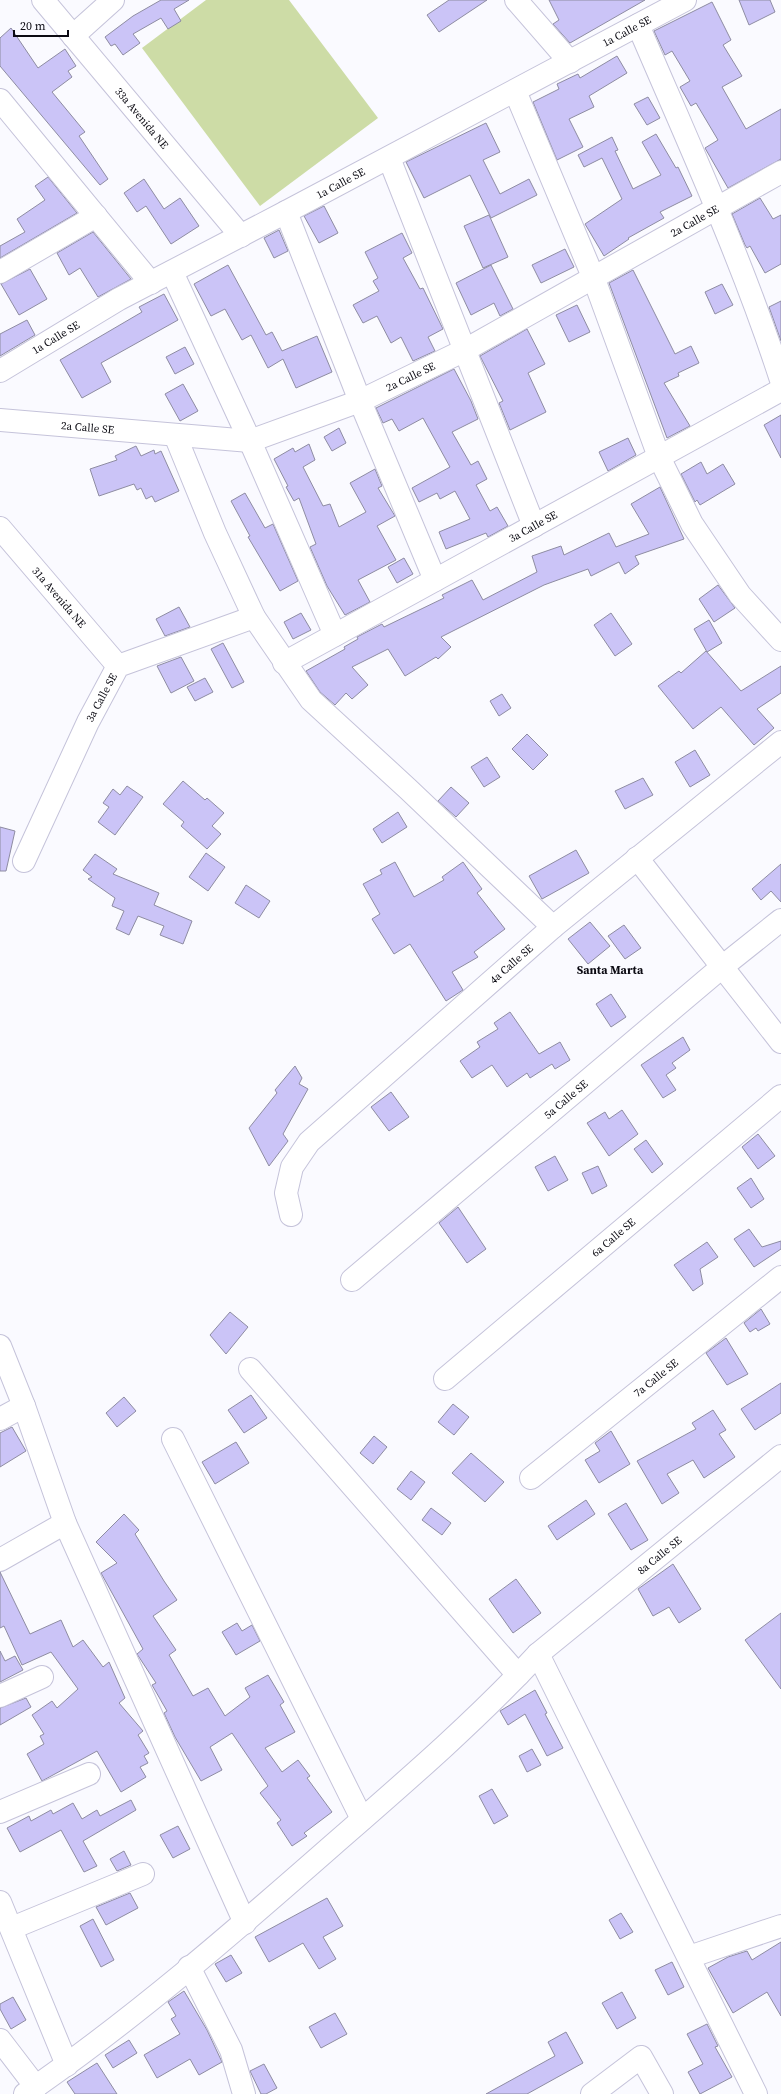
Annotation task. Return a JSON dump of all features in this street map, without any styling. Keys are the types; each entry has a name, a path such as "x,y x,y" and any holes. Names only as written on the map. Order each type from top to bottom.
{"street":[{"name":"33a Avenida NE","path":"43,0 241,236"},
{"path":"73,36 113,0"},
{"path":"516,0 570,62"},
{"name":"1a Calle SE","path":"0,371 119,299 570,62 638,25 676,2"},
{"path":"638,25 716,208 767,336 781,380"},
{"path":"515,91 594,278 658,458 692,524 740,595 781,640"},
{"path":"0,100 152,283"},
{"path":"389,158 466,350 534,526"},
{"name":"2a Calle SE","path":"0,420 250,441 360,401 466,350 781,172"},
{"path":"286,212 360,401 435,580"},
{"path":"0,272 96,216"},
{"path":"172,272 250,441 335,635"},
{"name":"3a Calle SE","path":"284,662 781,390"},
{"path":"175,434 215,533 254,617 310,700 408,789 553,927"},
{"name":"31a Avenida NE","path":"0,528 118,666"},
{"name":"3a Calle SE","path":"24,861 88,722 118,666 254,617"},
{"name":"4a Calle SE","path":"291,1215 286,1193 292,1168 309,1142 553,927 781,742"},
{"path":"637,858 781,1042"},
{"name":"5a Calle SE","path":"352,1280 722,967 781,920"},
{"name":"6a Calle SE","path":"446,1379 781,1096"},
{"name":"7a Calle SE","path":"531,1478 781,1277"},
{"path":"0,1346 24,1406 65,1523 245,1923"},
{"path":"250,1369 518,1675"},
{"path":"0,1419 24,1406"},
{"path":"173,1439 362,1819"},
{"name":"8a Calle SE","path":"31,2090 67,2065 245,1923 362,1819 518,1675 538,1654 781,1456"},
{"path":"0,1560 65,1523"},
{"path":"538,1654 689,1956 756,2094"},
{"path":"0,1696 42,1677"},
{"path":"0,1812 89,1774"},
{"path":"12,1928 143,1874"},
{"path":"0,1902 12,1928 67,2065"},
{"path":"689,1956 781,1926"},
{"path":"189,1967 231,2050 244,2094"},
{"path":"0,2040 31,2090"},
{"path":"592,2094 641,2057 662,2094"}],"green space":[{"path":"206,0 289,0 378,118 260,206 142,48"}],"building":[{"path":"161,0 189,0 174,9 181,21 168,29 161,18 133,34 140,43 123,55 115,44 111,46 105,37 133,16"},
{"path":"449,0 487,0 439,32 427,15"},
{"path":"549,0 645,0 570,43 553,24 559,20"},
{"path":"739,0 770,0 775,12 749,25"},
{"path":"712,2 731,40 723,45 742,76 722,87 746,129 781,109 781,159 728,188 705,148 718,140 696,103 691,106 680,87 690,81 672,51 665,55 654,31"},
{"path":"11,28 38,68 65,49 76,66 68,71 72,77 52,92 85,132 79,136 108,179 100,185 0,66 0,38"},
{"path":"617,56 627,73 589,96 594,107 569,119 583,147 557,160 533,102 559,89 557,84 578,74 580,78"},
{"path":"648,97 660,118 647,125 634,104"},
{"path":"486,123 500,152 483,160 500,194 529,179 537,195 491,218 470,175 424,198 406,162"},
{"path":"656,134 676,168 678,167 692,196 660,212 664,218 628,238 629,239 604,256 585,224 622,199 602,158 584,167 578,155 612,137 618,150 615,151 633,189 661,175 642,142"},
{"path":"48,177 77,213 0,258 0,246 25,232 17,219 45,200 35,186"},
{"path":"144,179 164,209 180,198 199,226 171,244 146,206 137,212 124,193"},
{"path":"760,198 773,219 781,215 781,264 765,273 750,246 747,248 745,245 732,214"},
{"path":"324,206 338,233 319,243 304,216"},
{"path":"489,215 508,257 483,268 464,226"},
{"path":"279,230 288,251 274,258 264,238"},
{"path":"93,232 131,279 98,297 80,268 69,275 57,253"},
{"path":"402,233 412,253 403,258 420,289 423,288 443,329 428,337 435,351 413,361 401,337 391,343 377,316 363,323 353,305 379,291 373,281 378,278 365,252"},
{"path":"565,249 574,267 541,283 532,265"},
{"path":"228,265 266,335 272,332 282,351 317,336 332,372 296,388 283,359 268,368 251,335 242,340 225,309 211,316 194,284"},
{"path":"491,265 513,309 500,316 494,303 471,315 456,283"},
{"path":"30,269 47,299 19,315 1,284"},
{"path":"633,270 675,354 691,346 699,363 678,373 679,376 664,383 690,426 667,438 609,283"},
{"path":"722,284 733,305 715,314 705,292"},
{"path":"164,294 178,320 101,363 111,382 82,398 60,360 142,312 139,307"},
{"path":"781,301 781,341 769,307"},
{"path":"577,305 590,332 569,342 556,315"},
{"path":"27,320 35,335 0,356 0,334"},
{"path":"527,329 545,364 528,373 546,412 510,430 499,403 503,401 480,356"},
{"path":"185,347 194,364 175,374 166,357"},
{"path":"454,369 471,401 478,419 452,432 471,465 478,461 487,479 476,485 490,511 497,507 508,526 488,537 486,533 446,549 439,532 470,519 455,491 440,499 437,493 419,502 412,488 450,467 423,418 399,431 392,419 383,423 376,408"},
{"path":"183,384 198,411 180,421 165,394"},
{"path":"781,415 781,458 764,425"},
{"path":"339,428 346,443 332,451 324,437"},
{"path":"628,438 636,455 608,471 599,452"},
{"path":"309,444 315,460 303,467 323,506 330,504 339,527 366,512 350,483 375,469 382,486 378,488 395,516 377,526 396,560 358,580 370,602 345,615 327,586 310,547 316,544 299,498 294,501 286,487 288,486 274,459 293,448 295,452"},
{"path":"136,446 141,456 154,450 155,454 161,451 179,491 155,502 152,496 146,499 141,488 137,490 134,484 99,496 90,469 117,460 115,456"},
{"path":"701,462 707,474 723,464 735,484 700,505 697,500 695,502 681,474"},
{"path":"660,487 684,539 635,556 639,564 625,574 619,562 591,576 588,569 544,585 441,637 451,647 438,659 436,657 405,676 388,649 352,667 368,685 352,699 346,693 335,705 320,692 306,671 345,649 344,647 358,639 357,637 382,624 384,627 444,598 442,595 472,580 483,600 537,572 532,556 561,546 564,555 609,533 616,547 649,534 631,504"},
{"path":"245,493 265,528 273,524 298,581 280,591 248,537 250,536 231,501"},
{"path":"404,558 413,574 397,583 388,567"},
{"path":"718,585 735,608 714,622 699,599"},
{"path":"179,607 190,627 165,636 156,619"},
{"path":"301,613 311,630 293,639 284,622"},
{"path":"611,613 632,644 615,656 594,625"},
{"path":"709,620 722,643 707,652 694,629"},
{"path":"223,643 244,682 232,688 211,649"},
{"path":"706,651 741,691 781,666 781,693 757,709 774,728 754,745 721,707 693,729 658,686 679,671 681,673"},
{"path":"181,657 194,681 171,693 157,666"},
{"path":"205,678 213,692 195,701 187,687"},
{"path":"502,694 511,708 499,716 490,701"},
{"path":"527,734 548,755 533,770 512,749"},
{"path":"695,750 710,775 690,787 675,762"},
{"path":"487,757 500,777 484,787 471,767"},
{"path":"643,778 653,795 625,809 615,791"},
{"path":"183,781 205,800 207,798 224,813 212,826 221,834 207,849 181,826 184,822 163,804"},
{"path":"127,786 143,797 115,835 98,822 109,807 103,803 113,789 120,795"},
{"path":"451,787 469,803 456,817 438,801"},
{"path":"398,812 407,827 382,843 373,829"},
{"path":"0,827 15,831 6,871 0,871"},
{"path":"576,850 589,873 542,899 529,876"},
{"path":"206,853 225,867 208,891 189,877"},
{"path":"95,854 117,869 113,874 159,893 154,905 192,921 183,944 160,935 164,926 138,916 129,935 116,929 124,911 112,906 115,898 88,879 92,877 83,870"},
{"path":"395,862 414,897 444,880 442,877 463,862 482,889 477,893 505,929 474,952 478,957 452,972 463,990 446,1001 410,944 394,954 372,919 380,914 363,884 382,874 380,870"},
{"path":"781,864 781,902 771,891 761,900 752,889"},
{"path":"246,885 270,901 259,918 235,903"},
{"path":"590,922 610,946 588,964 568,939"},
{"path":"624,925 641,948 625,959 608,936"},
{"path":"611,994 626,1017 611,1027 596,1004"},
{"path":"510,1012 539,1054 560,1042 570,1060 555,1069 552,1064 530,1078 527,1073 507,1087 492,1065 472,1078 460,1061 480,1047 477,1042 498,1029 494,1023"},
{"path":"683,1037 690,1050 672,1063 676,1068 666,1075 676,1090 663,1098 641,1065"},
{"path":"295,1066 302,1078 299,1084 308,1089 283,1134 288,1141 269,1166 249,1128 277,1093 275,1090"},
{"path":"391,1092 409,1117 389,1131 371,1107"},
{"path":"622,1110 638,1134 609,1156 587,1123 605,1112 609,1119"},
{"path":"758,1134 775,1156 758,1169 742,1147"},
{"path":"646,1140 663,1164 652,1173 634,1149"},
{"path":"555,1156 568,1180 548,1191 535,1167"},
{"path":"598,1166 607,1186 592,1194 582,1173"},
{"path":"751,1178 764,1199 751,1208 737,1188"},
{"path":"458,1207 486,1249 467,1263 439,1223"},
{"path":"749,1229 762,1247 781,1241 781,1249 754,1267 734,1239"},
{"path":"707,1242 718,1257 700,1269 703,1284 693,1291 674,1265"},
{"path":"761,1309 770,1324 758,1331 756,1328 750,1332 744,1323"},
{"path":"230,1312 248,1327 226,1354 210,1335"},
{"path":"726,1338 748,1374 727,1385 706,1353"},
{"path":"781,1383 781,1413 755,1430 741,1409"},
{"path":"251,1395 267,1418 244,1433 228,1410"},
{"path":"124,1397 136,1411 117,1427 106,1413"},
{"path":"453,1404 469,1417 454,1435 438,1422"},
{"path":"713,1410 726,1430 719,1434 735,1457 704,1478 693,1460 667,1474 679,1493 662,1504 637,1461 696,1429 692,1423"},
{"path":"12,1427 26,1451 0,1467 0,1433"},
{"path":"611,1431 630,1464 599,1483 585,1460 600,1451 595,1443"},
{"path":"374,1436 387,1447 373,1464 360,1453"},
{"path":"236,1442 249,1463 215,1484 202,1462"},
{"path":"471,1453 504,1482 485,1502 452,1473"},
{"path":"411,1471 425,1482 411,1500 397,1489"},
{"path":"586,1500 595,1514 557,1540 548,1526"},
{"path":"626,1503 648,1540 631,1550 608,1514"},
{"path":"431,1508 451,1523 442,1535 422,1520"},
{"path":"124,1514 139,1530 135,1534 177,1600 153,1616 176,1650 169,1655 193,1696 208,1688 225,1716 250,1697 245,1688 268,1675 284,1702 280,1705 295,1732 265,1748 282,1772 298,1760 310,1776 307,1778 332,1812 304,1833 307,1836 292,1846 277,1823 281,1820 260,1793 268,1786 232,1733 210,1747 222,1770 201,1781 175,1737 164,1713 167,1711 152,1685 156,1683 137,1654 143,1649 101,1573 117,1563 96,1542"},
{"path":"673,1564 701,1609 679,1623 669,1607 653,1616 638,1589"},
{"path":"0,1572 30,1634 61,1620 73,1647 83,1640 103,1667 109,1662 125,1698 119,1703 143,1731 138,1735 149,1753 144,1756 148,1763 140,1767 146,1777 121,1792 97,1751 42,1781 27,1754 44,1744 40,1736 44,1734 32,1715 52,1701 57,1708 78,1689 51,1652 22,1665 4,1626 0,1628"},
{"path":"516,1579 541,1613 513,1633 489,1599"},
{"path":"781,1613 781,1689 745,1640"},
{"path":"237,1623 242,1631 252,1625 260,1641 236,1655 222,1632"},
{"path":"0,1651 5,1661 15,1656 23,1670 0,1682"},
{"path":"535,1690 547,1713 545,1714 563,1748 547,1756 525,1714 508,1725 500,1711"},
{"path":"26,1698 31,1707 0,1725 0,1708"},
{"path":"532,1749 541,1765 527,1772 519,1756"},
{"path":"492,1789 508,1816 494,1824 479,1796"},
{"path":"131,1800 136,1810 83,1841 97,1866 84,1872 61,1830 20,1852 7,1828 29,1816 31,1821 51,1810 53,1814 73,1803 82,1819 97,1810 100,1816"},
{"path":"178,1826 190,1849 173,1858 160,1835"},
{"path":"124,1851 131,1865 117,1871 110,1859"},
{"path":"130,1893 138,1908 106,1925 96,1907"},
{"path":"327,1898 343,1926 323,1937 336,1959 319,1969 303,1943 269,1962 255,1937"},
{"path":"621,1913 633,1932 620,1939 609,1920"},
{"path":"93,1919 114,1960 101,1967 80,1926"},
{"path":"781,1942 781,2016 767,1992 733,2013 708,1968 728,1957 747,1951 752,1960"},
{"path":"231,1955 242,1973 226,1982 215,1964"},
{"path":"672,1962 684,1987 668,1995 655,1970"},
{"path":"184,1991 207,2030 222,2062 199,2075 190,2059 157,2078 144,2055 180,2034 171,2019 176,2016 168,2002"},
{"path":"622,1992 636,2018 617,2029 602,2003"},
{"path":"13,1997 26,2020 11,2029 0,2009 0,2004"},
{"path":"335,2013 347,2034 321,2048 309,2027"},
{"path":"707,2024 718,2046 715,2047 732,2077 700,2094 688,2072 703,2064 687,2034"},
{"path":"566,2032 583,2063 527,2094 486,2094 555,2056 548,2042"},
{"path":"129,2040 137,2053 113,2068 105,2055"},
{"path":"97,2063 117,2094 75,2094 67,2082"},
{"path":"264,2064 277,2088 266,2094 261,2094 250,2071"}],"district":[{"name":"Santa Marta","path":"610,970"}]}
